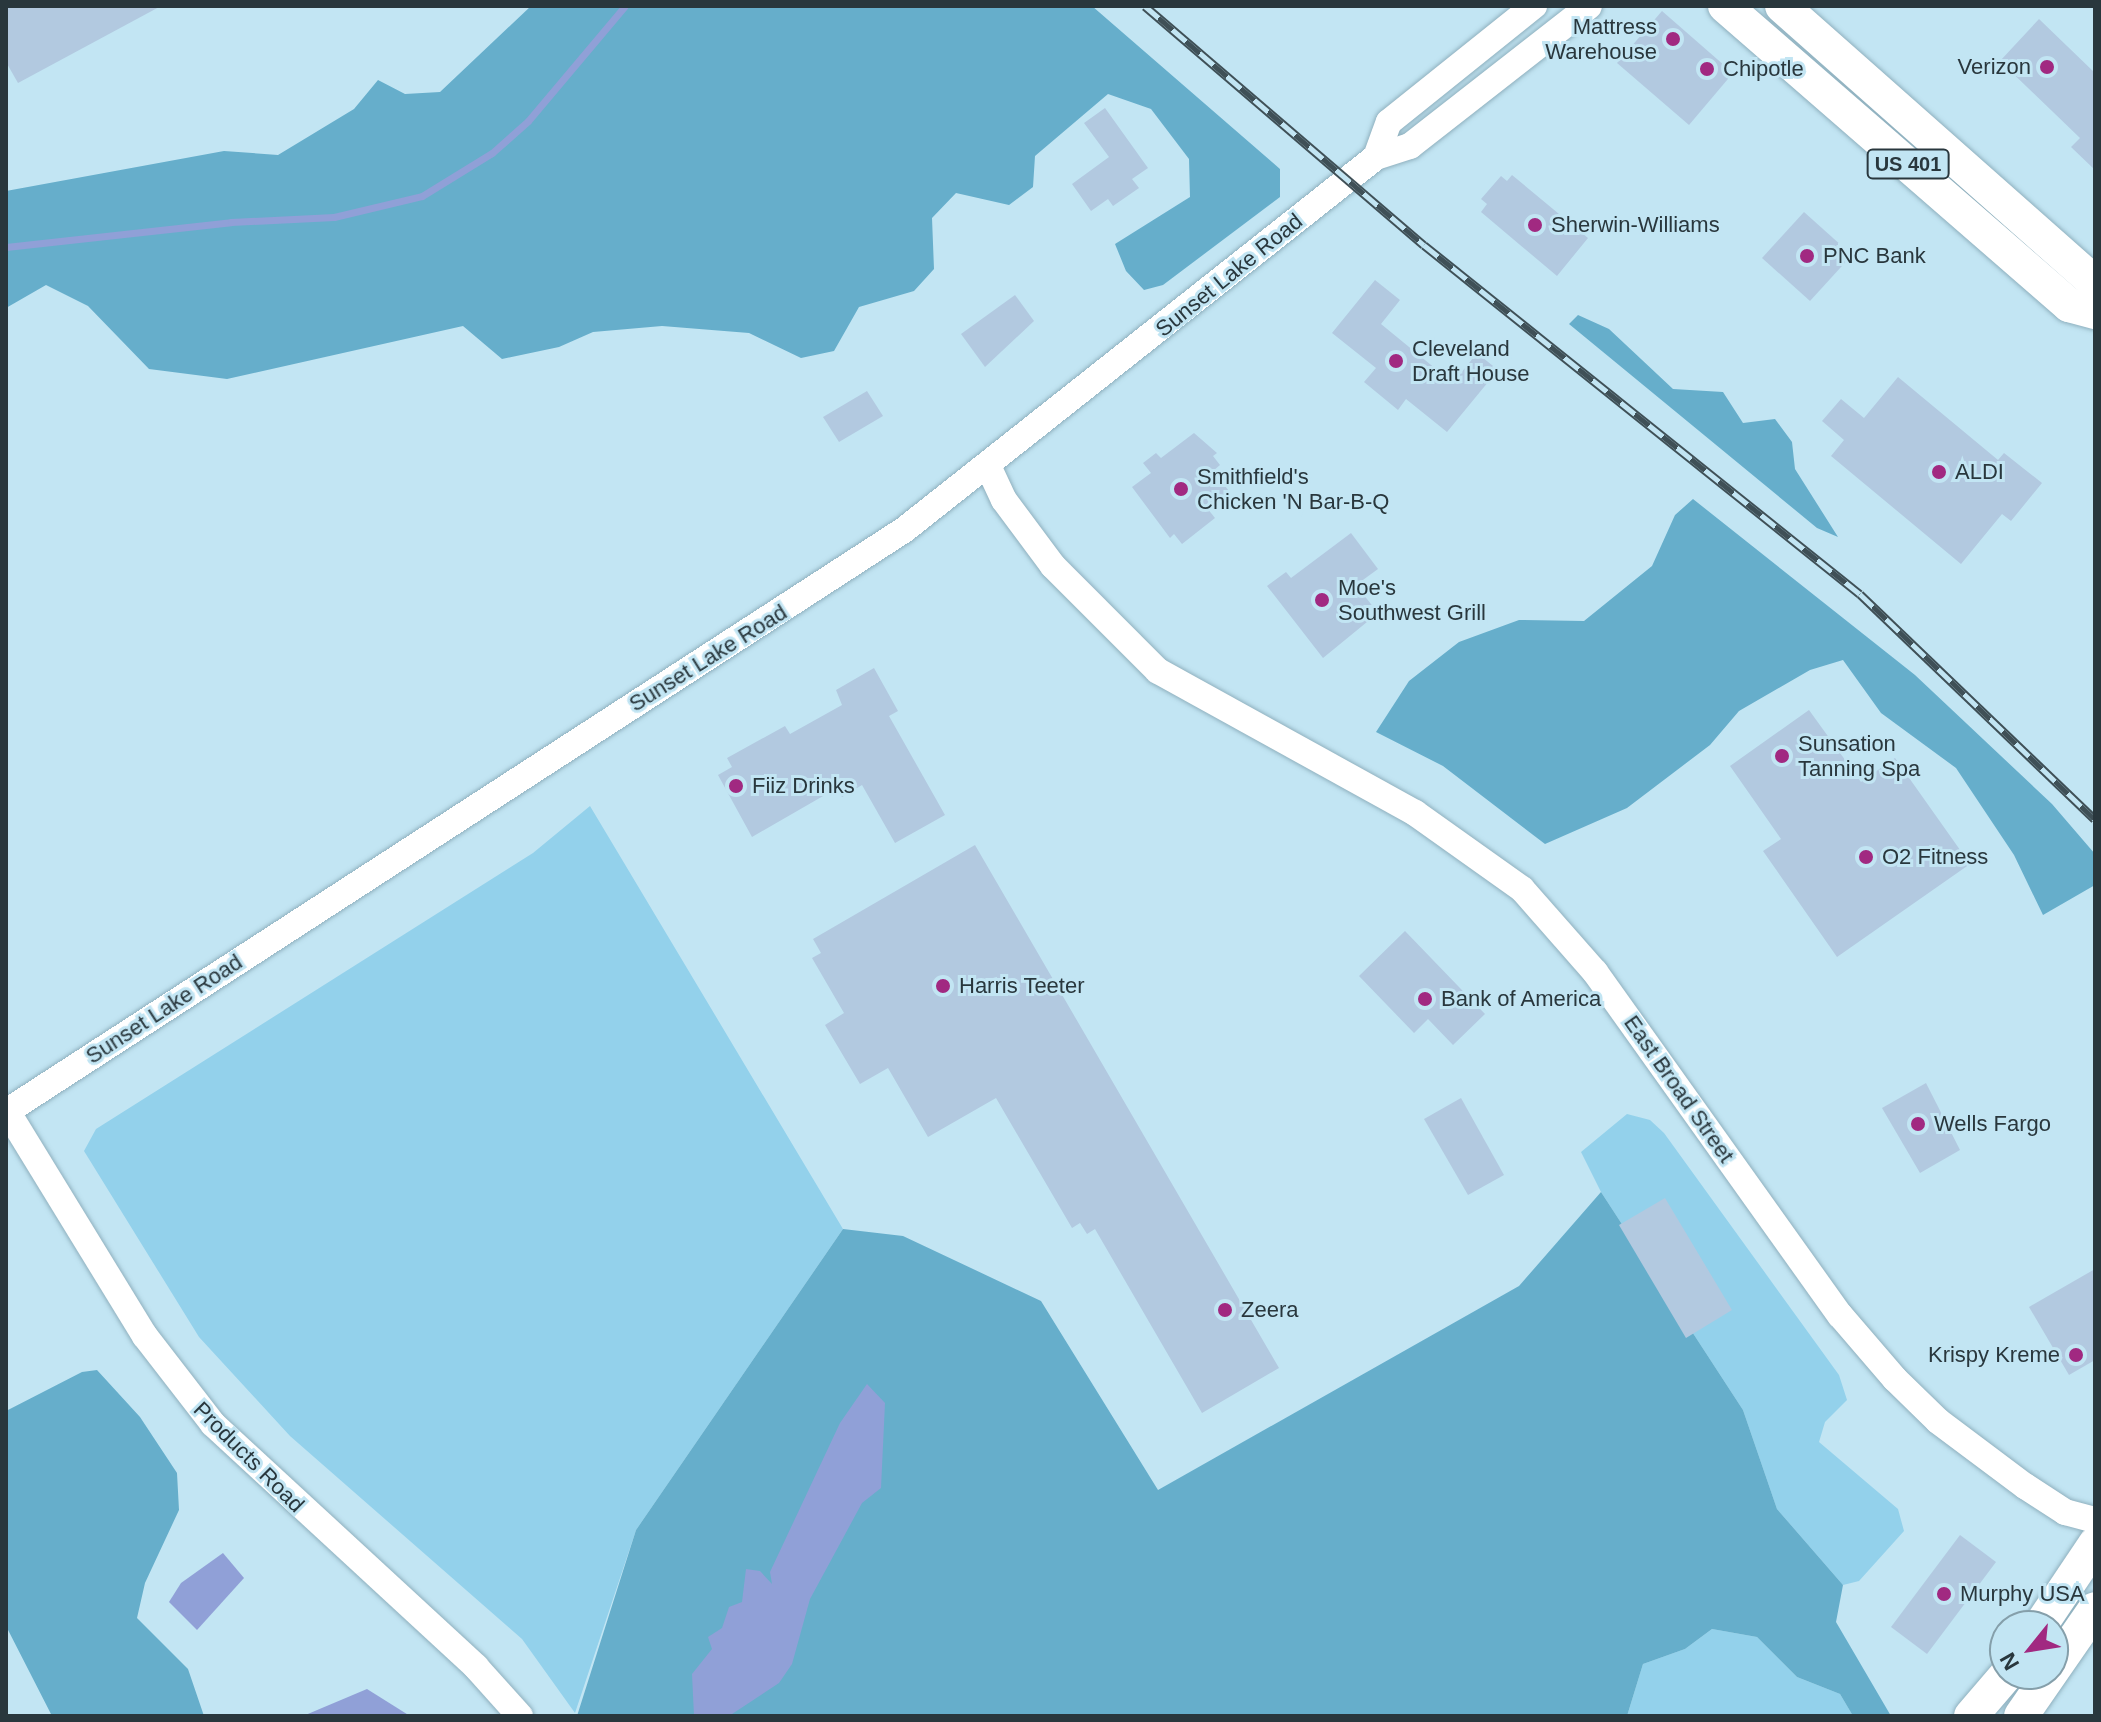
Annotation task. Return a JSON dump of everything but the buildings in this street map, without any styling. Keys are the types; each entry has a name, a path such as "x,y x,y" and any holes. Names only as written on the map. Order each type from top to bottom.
{"highway":[{"name":"US 401","path":"1725,6 2069,305 2095,312"},
{"name":"US 401","path":"1782,6 2095,283"},
{"path":"2051,1610 2095,1544"},
{"path":"2021,1716 2095,1609"},
{"path":"1971,1716 1993,1690"}],"main road":[{"name":"Sunset Lake Road","path":"1376,157 1389,122 1534,6"},
{"name":"Sunset Lake Road","path":"7,1111 779,614 989,468 1376,157 1410,146 1589,6"},
{"name":"East Broad Street","path":"989,468 1004,500 1053,566 1158,671 1415,813 1522,889 1595,972 1840,1315 1895,1379 2025,1486 2065,1512 2095,1520"},
{"name":"Products Road","path":"7,1111 145,1336 213,1424 476,1667 520,1716"}],"shaded area":[{"path":"531,6 1092,6 1280,169 1280,197 1163,285 1144,290 1126,271 1115,244 1190,197 1189,159 1151,109 1108,94 1035,156 1033,187 1009,205 956,193 932,218 934,269 914,291 859,307 834,351 801,358 749,333 662,326 593,332 559,347 502,359 463,326 227,379 149,369 88,306 46,285 6,308 6,191 224,151 278,155 354,109 378,80 405,94 440,92"},
{"path":"1578,315 1609,329 1673,389 1723,392 1743,423 1775,419 1792,442 1795,469 1838,537 1817,528 1569,324"},
{"path":"1693,499 1915,675 2052,804 2095,854 2095,885 2043,915 2014,855 1956,768 1881,713 1843,660 1810,670 1739,711 1710,745 1627,808 1545,844 1443,766 1376,732 1409,681 1459,642 1519,620 1584,621 1652,566 1675,515"},
{"path":"590,806 843,1229 636,1530 575,1713 522,1639 290,1436 199,1337 84,1151 96,1129 533,853"},
{"path":"1627,1114 1650,1120 1664,1133 1839,1375 1847,1400 1825,1422 1819,1442 1898,1509 1904,1531 1859,1581 1843,1585 1777,1509 1743,1410 1601,1192 1581,1152"},
{"path":"1601,1192 1743,1410 1777,1509 1843,1585 1836,1622 1891,1716 1853,1716 1840,1694 1797,1677 1757,1637 1712,1629 1685,1649 1643,1664 1627,1716 577,1716 636,1530 843,1229 903,1236 1041,1301 1158,1490 1519,1286"},
{"path":"97,1370 140,1417 177,1473 179,1510 145,1583 137,1618 188,1669 204,1716 52,1716 6,1626 6,1411 82,1372"},
{"path":"867,1384 885,1403 881,1488 862,1503 810,1599 792,1664 779,1683 729,1716 694,1716 692,1674 712,1649 708,1637 722,1628 729,1607 742,1602 746,1569 760,1571 772,1584 770,1572 840,1423"},
{"path":"223,1553 244,1578 197,1630 169,1602 181,1583"},
{"path":"1712,1629 1757,1637 1797,1677 1840,1694 1853,1716 1627,1716 1643,1664 1685,1649"},
{"path":"367,1689 410,1716 303,1716"}],"waterway":[{"path":"6,247 231,222 334,217 422,196 492,153 528,121 625,6"}],"railway":[{"path":"1145,6 1424,245 1860,594 2095,819"}],"place":[{"name":"Mattress Warehouse","path":"1673,39"},
{"name":"Verizon","path":"2047,67"},
{"name":"Chipotle","path":"1707,69"},
{"name":"Sherwin-Williams","path":"1535,225"},
{"name":"PNC Bank","path":"1807,256"},
{"name":"Cleveland Draft House","path":"1396,361"},
{"name":"ALDI","path":"1939,472"},
{"name":"Smithfield's Chicken 'N Bar-B-Q","path":"1181,489"},
{"name":"Moe's Southwest Grill","path":"1322,600"},
{"name":"Sunsation Tanning Spa","path":"1782,756"},
{"name":"Fiiz Drinks","path":"736,786"},
{"name":"O2 Fitness","path":"1866,857"},
{"name":"Harris Teeter","path":"943,986"},
{"name":"Bank of America","path":"1425,999"},
{"name":"Wells Fargo","path":"1918,1124"},
{"name":"Zeera","path":"1225,1310"},
{"name":"Krispy Kreme","path":"2076,1355"},
{"name":"Murphy USA","path":"1944,1594"}]}
